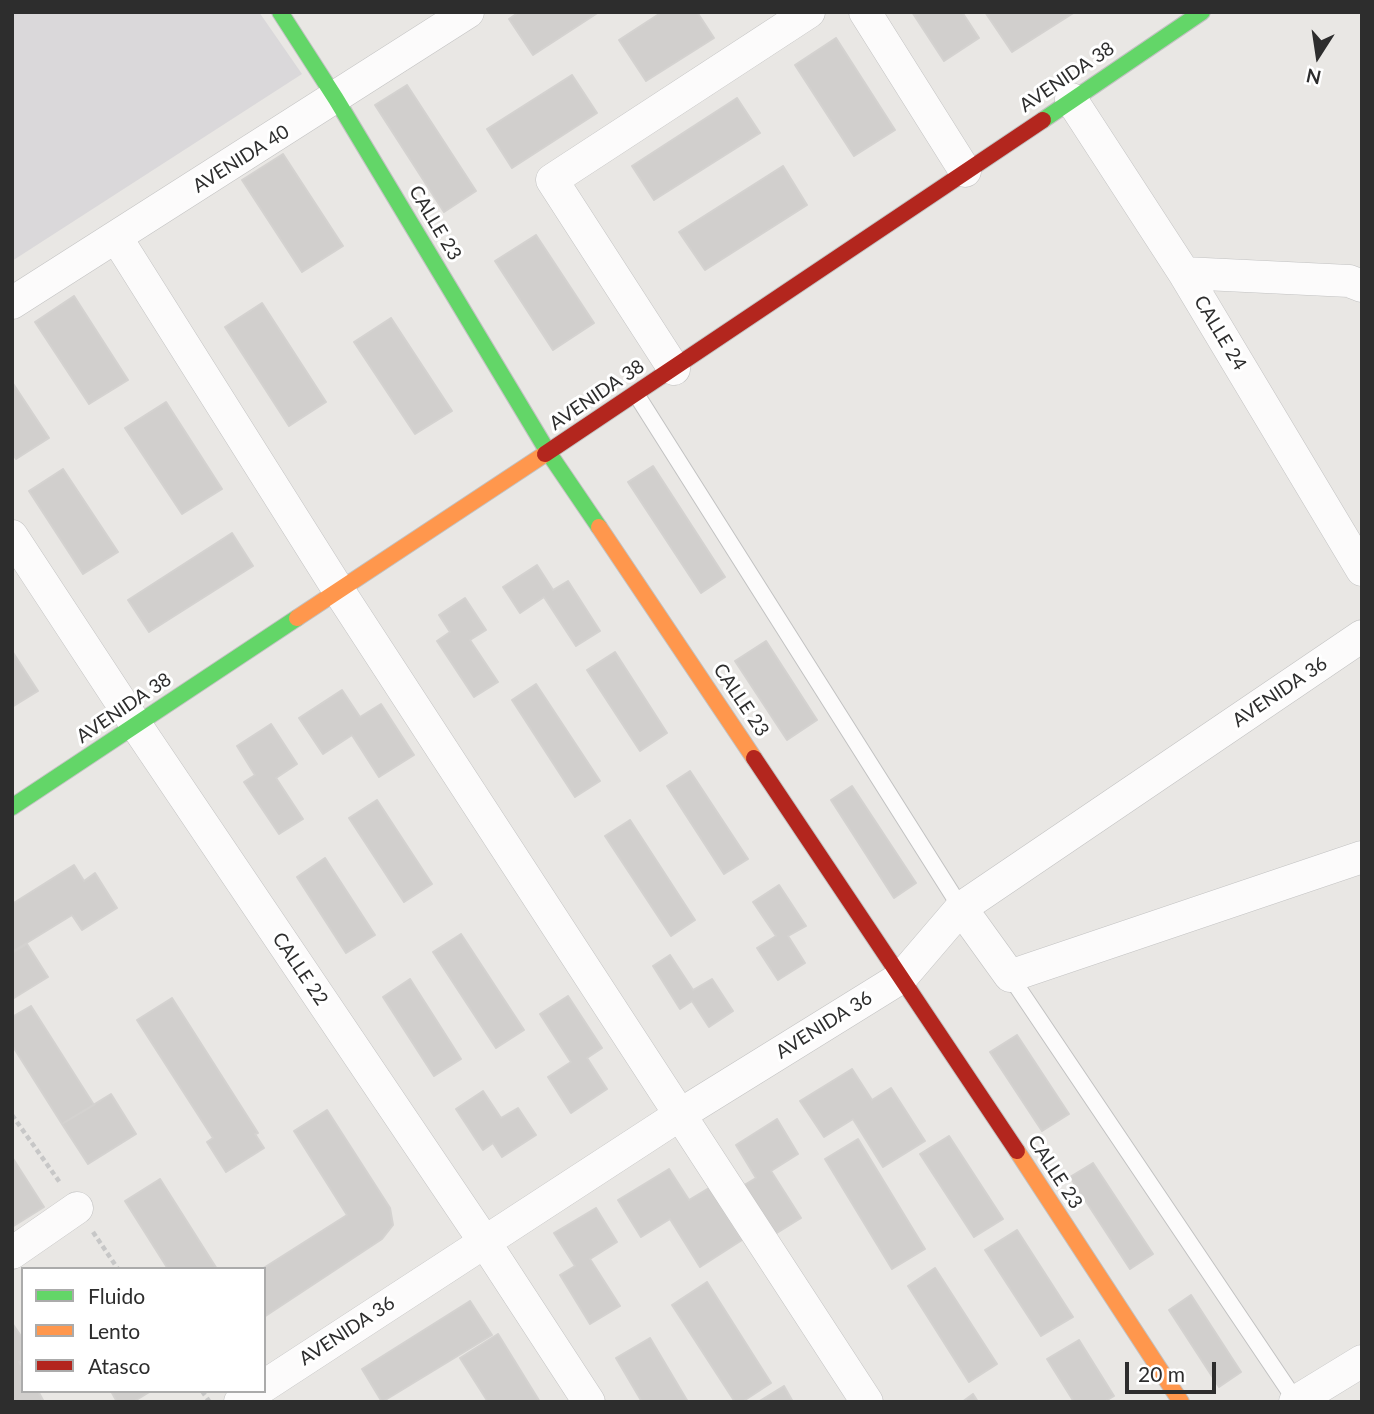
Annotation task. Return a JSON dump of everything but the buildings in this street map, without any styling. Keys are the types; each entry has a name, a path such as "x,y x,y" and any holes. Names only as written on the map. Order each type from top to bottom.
{"street":[{"name":"CALLE 23","path":"280,12 548,452 902,976 1181,1402"},
{"name":"AVENIDA 40","path":"12,303 468,12"},
{"path":"674,369 552,180 809,12"},
{"path":"865,12 965,171"},
{"name":"AVENIDA 38","path":"12,807 674,369 1194,14"},
{"name":"CALLE 24","path":"1072,99 1184,273 1362,570"},
{"path":"116,237 339,591 867,1402"},
{"path":"1184,273 1349,281 1362,286"},
{"name":"CALLE 22","path":"12,536 136,726 484,1241 589,1402"},
{"name":"AVENIDA 36","path":"266,1385 681,1114 902,976 961,908 1362,636"},
{"path":"961,908 1010,976 1362,857"},
{"path":"12,1253 77,1208"},
{"path":"1296,1401 1362,1361"}],"lane":[{"path":"636,394 961,908"},
{"path":"1010,976 1296,1401"}],"shaded area":[{"path":"12,12 259,12 302,74 12,261"}],"traffic: fast":[{"path":"280,12 336,99 548,452 599,527"},
{"path":"1043,120 1202,12"},
{"path":"12,807 297,618"}],"traffic: slow":[{"path":"297,618 545,454"},
{"path":"599,527 754,758"},
{"path":"1017,1151 1181,1402"}],"traffic: jam":[{"path":"545,454 1043,120"},
{"path":"754,758 1017,1151"}]}
